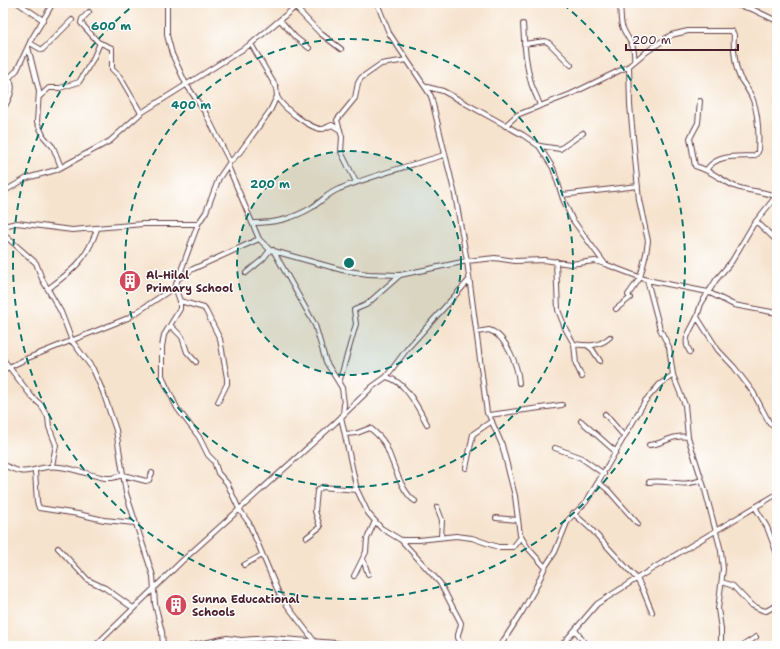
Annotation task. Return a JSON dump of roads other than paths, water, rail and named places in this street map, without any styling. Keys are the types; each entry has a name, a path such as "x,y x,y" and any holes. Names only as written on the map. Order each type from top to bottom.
{"street":[{"path":"18,3 43,20"},
{"path":"9,78 17,70 29,45 53,3"},
{"path":"167,3 169,44 186,84 206,114 229,164 240,197 259,239 272,250 315,325 326,362 339,383 344,395 342,416 357,490 368,512 381,528 401,540 411,550 421,564 436,577 461,623 457,634 458,638 466,646"},
{"path":"3,192 22,180 51,172 110,141 141,113 251,44 300,3"},
{"path":"377,3 389,33 427,87 435,110 444,155 455,195 467,261 487,413 502,445 515,496 521,537 545,567"},
{"path":"620,3 622,26 630,39 635,52 634,61"},
{"path":"729,3 752,9 777,22"},
{"path":"295,7 320,33 341,49"},
{"path":"89,12 81,23 100,43 112,48 112,69 120,77 141,113"},
{"path":"29,45 42,50 72,20"},
{"path":"280,20 295,37 309,48"},
{"path":"523,24 524,44 531,84 540,106"},
{"path":"505,126 517,116 571,94 629,66 666,38 681,32 732,31 734,35 735,61 740,78 746,85 753,99 756,114 758,152 754,156 719,159 713,162 707,169"},
{"path":"524,44 545,41 550,43 571,65"},
{"path":"39,97 49,88 60,88 79,82 93,59 100,43"},
{"path":"251,44 276,87 277,96 289,111 313,126 323,129 332,125 340,130"},
{"path":"29,45 38,83 39,97 37,122 44,137 53,147 61,167"},
{"path":"356,182 342,152 340,130 337,120 355,98 358,83 361,78 381,64 407,60"},
{"path":"616,309 630,298 628,295 640,278 648,241 641,213 638,186 631,121 629,66"},
{"path":"3,76 9,78"},
{"path":"3,110 12,88 9,78"},
{"path":"427,87 442,91 540,146 560,149 578,138 583,133"},
{"path":"3,370 128,318 175,288 198,224 206,212 219,178 266,116 277,96"},
{"path":"690,352 686,346 686,340 708,292 732,261 756,221 776,196 765,191 735,186 707,169 695,166 690,138 698,123 700,101"},
{"path":"540,146 553,168 572,219 605,264"},
{"path":"253,223 281,221 294,217 312,207 334,191 356,182 444,155"},
{"path":"562,195 638,186"},
{"path":"756,221 777,241"},
{"path":"3,226 17,223 55,229 97,229 143,224 155,226 198,224"},
{"path":"48,289 63,278 87,254 97,229"},
{"path":"3,234 32,259 61,312 72,341 93,368 103,392 116,430 123,466 123,475 135,523 152,571 155,604 162,632 163,646"},
{"path":"179,278 193,269 259,239"},
{"path":"272,250 342,270 368,274 400,275 467,261 495,258 514,261 556,261 570,264 594,261 647,280 708,292 734,305 777,313"},
{"path":"246,273 263,260 272,250"},
{"path":"556,261 558,310 566,330 574,344 576,364 582,377"},
{"path":"339,383 356,324 354,310 366,305 400,275"},
{"path":"95,646 154,587 372,387 386,377 407,349 469,280"},
{"path":"647,280 660,329 669,346 673,375 685,406 688,438 721,551 722,582 718,609 722,629 721,646"},
{"path":"175,288 180,301 180,310 164,335 162,347 163,379 184,419 199,437 208,455 214,461 218,473 227,483 239,509 249,523 283,602 298,617 315,642"},
{"path":"180,301 204,308 216,327 220,339 228,384 218,402"},
{"path":"697,317 718,350 734,367 753,392 770,424 777,428"},
{"path":"171,326 182,338 187,352 196,362"},
{"path":"477,332 489,330 502,338 518,373 519,383"},
{"path":"574,344 588,346 604,342 610,337"},
{"path":"588,346 592,349 600,361"},
{"path":"3,359 8,367 42,405 48,417 49,427 56,445 52,466"},
{"path":"500,646 536,587 545,567 555,552 564,528 573,513 586,502 604,474 645,401 659,385 673,375"},
{"path":"386,377 396,381 404,390 427,424"},
{"path":"489,415 562,405"},
{"path":"605,414 624,436"},
{"path":"466,468 473,434 492,421"},
{"path":"582,421 616,452"},
{"path":"345,434 357,433 370,428 377,434 385,445 389,458 399,478 412,499 415,501"},
{"path":"649,446 658,444 665,439 681,436 688,438"},
{"path":"555,448 580,457 604,474"},
{"path":"3,464 19,472 35,471 52,466 105,478 123,475 146,481 149,480 152,473"},
{"path":"35,471 37,502 39,508 104,520 135,523"},
{"path":"649,482 660,480 670,484 692,484 701,480"},
{"path":"598,482 608,490 638,524"},
{"path":"306,537 320,527 315,511 317,491 322,487 357,490"},
{"path":"561,646 597,604 777,494"},
{"path":"437,507 442,520 441,537"},
{"path":"755,507 767,527 777,554"},
{"path":"573,513 592,530 637,579 652,612"},
{"path":"496,518 518,520"},
{"path":"354,576 366,552 367,538 375,520"},
{"path":"401,540 418,540 441,537 472,538 498,547 513,547 521,537"},
{"path":"58,548 88,580 105,588 133,608"},
{"path":"244,565 262,555"},
{"path":"363,559 368,574"},
{"path":"722,582 733,586 751,605 762,610 766,611 777,605"},
{"path":"575,630 587,646"},
{"path":"742,646 756,637"},
{"path":"190,646 227,638 241,640 270,638 354,646"}],"place":[{"name":"Al-Hilal Primary School","path":"130,281"},
{"name":"Sunna Educational Schools","path":"176,605"}]}
